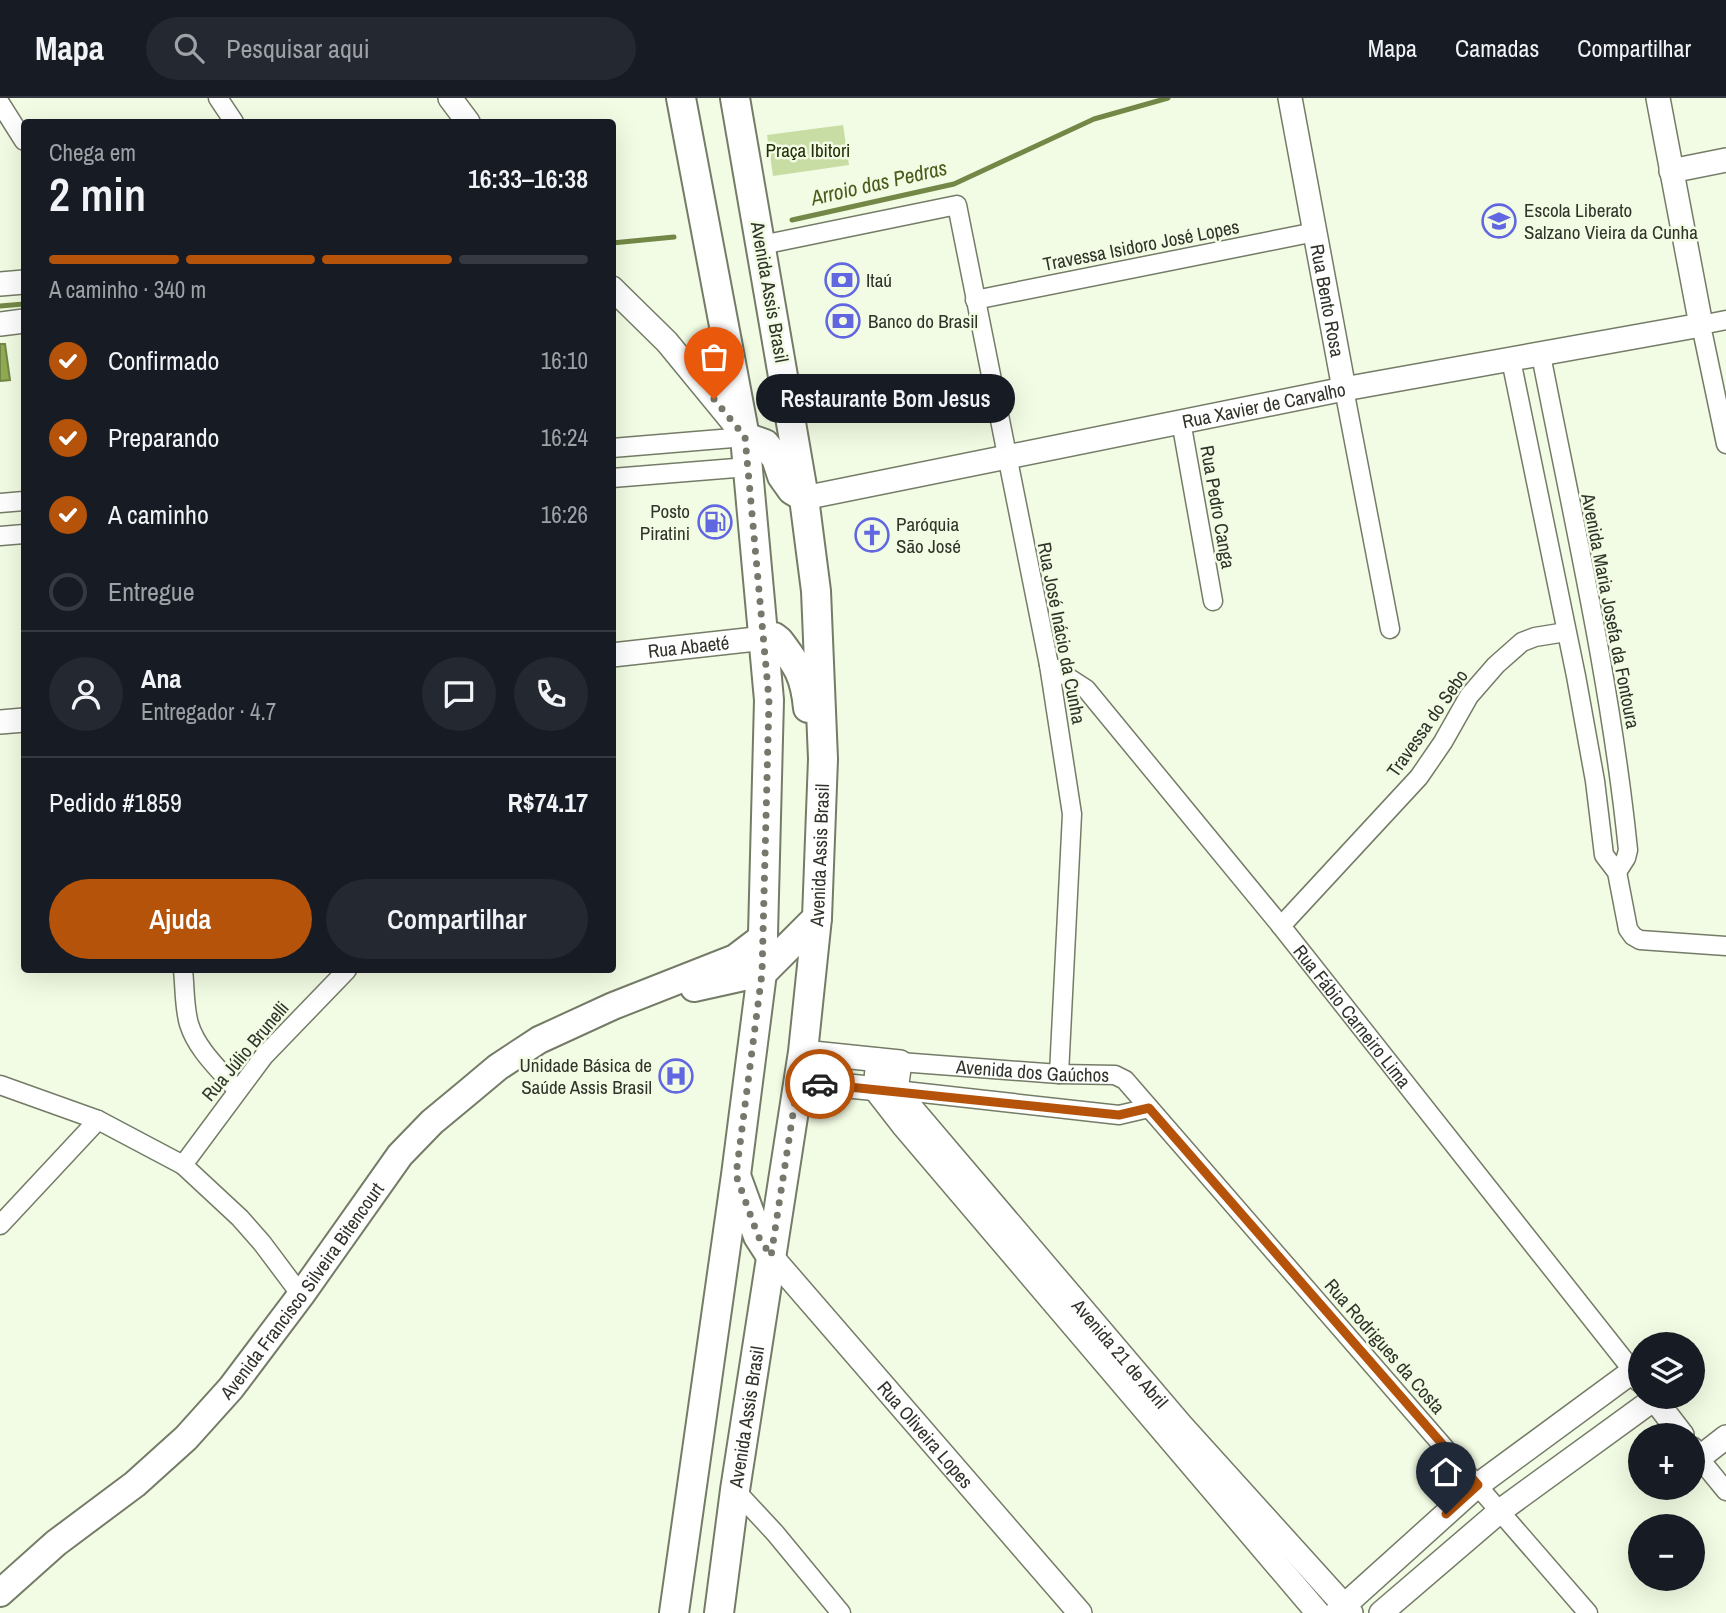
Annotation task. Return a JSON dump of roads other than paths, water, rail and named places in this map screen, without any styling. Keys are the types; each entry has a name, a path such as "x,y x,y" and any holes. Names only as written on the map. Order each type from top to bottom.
{"main road":[{"path":"674,1613 762,973 769,700 745,437 681,98"},
{"name":"Avenida Assis Brasil","path":"719,1613 735,1490 803,1052 817,918 823,760 816,591 804,498 735,98"},
{"path":"745,437 765,444 776,458 782,477 804,498"},
{"path":"765,638 779,641 800,671 806,684 810,735 813,746 823,760"},
{"path":"762,973 817,918"},
{"name":"Avenida Francisco Silveira Bitencourt","path":"0,1592 56,1543 135,1484 186,1438 231,1388 400,1155 432,1122 498,1067 539,1040 613,1006 735,958 764,936"},
{"name":"Avenida Francisco Silveira Bitencourt","path":"613,1006 762,973"},
{"path":"736,1175 758,1236 771,1256"}],"street":[{"path":"218,98 232,119"},
{"path":"450,98 466,119"},
{"name":"Rua Bento Rosa","path":"1290,98 1390,629"},
{"path":"1658,98 1726,444"},
{"path":"7,103 21,134"},
{"path":"1671,171 1726,160"},
{"name":"Rua José Inácio da Cunha","path":"762,245 957,205 1049,666 1072,814 1059,1074"},
{"name":"Travessa Isidoro José Lopes","path":"975,300 1315,232"},
{"path":"0,284 21,282"},
{"path":"616,292 667,342 745,437"},
{"name":"Rua Xavier de Carvalho","path":"804,498 1344,389 1726,320"},
{"path":"0,324 21,321"},
{"name":"Avenida Maria Josefa da Fontoura","path":"1541,355 1603,671 1620,776 1628,850 1616,872"},
{"path":"1511,360 1576,676 1595,781 1604,855 1616,872 1628,929 1633,936 1647,941 1726,946"},
{"name":"Rua Pedro Canga","path":"1181,421 1213,601"},
{"path":"616,448 745,437"},
{"path":"616,478 748,467"},
{"path":"0,503 21,500"},
{"path":"0,536 21,534"},
{"name":"Travessa do Sebo","path":"1281,926 1419,777 1469,696 1496,665 1522,642 1566,632"},
{"name":"Rua Abaeté","path":"616,655 765,638"},
{"name":"Rua Fábio Carneiro Lima","path":"1049,666 1086,689 1281,926 1628,1366"},
{"path":"1576,676 1603,671"},
{"path":"0,722 21,720"},
{"path":"1595,781 1620,776"},
{"path":"183,973 188,1021 193,1034 209,1058 237,1090"},
{"path":"324,973 327,989"},
{"name":"Rua Júlio Brunelli","path":"183,1165 272,1047 344,973"},
{"name":"Avenida dos Gaúchos","path":"798,1081 1119,1115 1149,1108 1135,1090 1115,1075 1059,1074 803,1052"},
{"path":"886,1090 889,1061"},
{"path":"0,1085 98,1120 183,1165 255,1235 301,1295"},
{"name":"Avenida 21 de Abril","path":"886,1090 1174,1431 1318,1613"},
{"name":"Rua Rodrigues da Costa","path":"1149,1108 1588,1613"},
{"path":"0,1226 98,1120"},
{"name":"Rua Oliveira Lopes","path":"771,1256 1080,1613"},
{"path":"1343,1610 1478,1485 1628,1382"},
{"path":"1381,1613 1500,1511 1638,1409"},
{"path":"1662,1409 1673,1423"},
{"name":"Avenida 21 de Abril","path":"1174,1431 1343,1610"},
{"path":"1705,1448 1726,1437"},
{"path":"1705,1464 1726,1491"},
{"path":"735,1490 841,1613"}],"waterway":[{"name":"Arroio das Pedras","path":"792,220 954,184 1094,119 1168,98"},
{"name":"Arroio das Pedras","path":"616,243 674,237"},
{"name":"Arroio das Pedras","path":"0,306 21,304"}],"place":[{"name":"Escola Liberato Salzano Vieira da Cunha","path":"1499,221"},
{"name":"Itaú","path":"842,280"},
{"name":"Banco do Brasil","path":"843,321"},
{"name":"Restaurante Bom Jesus","path":"714,399"},
{"name":"Posto Piratini","path":"715,522"},
{"name":"Paróquia São José","path":"872,535"},
{"name":"Unidade Básica de Saúde Assis Brasil","path":"676,1076"}],"park label":[{"name":"Praça Ibitori","path":"808,150"}]}
